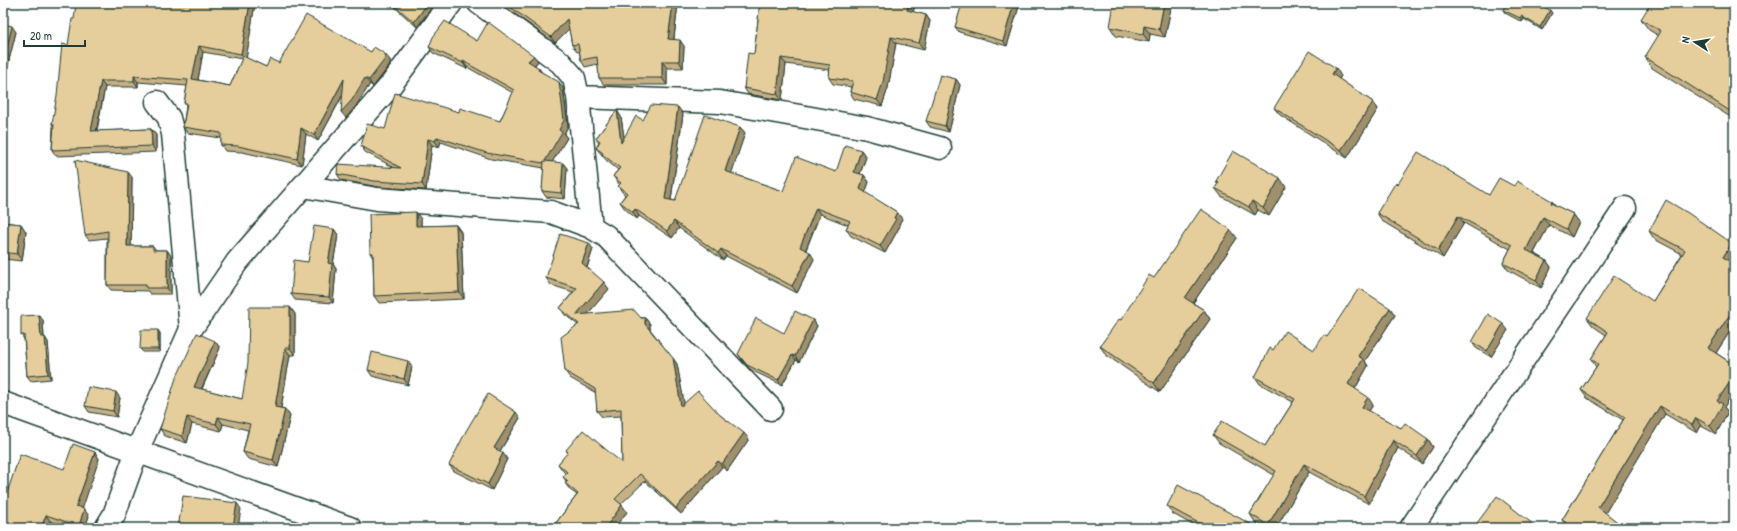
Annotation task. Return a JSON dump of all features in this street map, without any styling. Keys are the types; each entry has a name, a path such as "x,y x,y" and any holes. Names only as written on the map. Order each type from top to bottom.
{"street":[{"path":"106,528 114,515 137,451 191,329 236,262 390,86 451,3"},
{"path":"479,3 560,62 574,78 578,97 591,227"},
{"path":"578,97 720,102 867,128 940,148"},
{"path":"157,102 169,118 174,134 191,329"},
{"path":"303,186 377,200 551,212 591,227 606,236 771,409"},
{"path":"1411,528 1624,208"},
{"path":"3,403 350,528"}],"building":[{"path":"76,3 250,3 241,54 199,46 192,79 230,86 243,56 266,67 270,59 279,63 306,15 371,52 374,47 385,54 385,59 369,80 365,78 352,100 341,112 344,79 314,135 301,128 297,159 238,146 221,145 221,133 183,127 187,103 184,103 188,80 134,76 134,81 101,81 91,131 151,129 152,146 52,150 54,124 52,124 57,95 62,44 68,45"},
{"path":"392,3 428,3 414,22"},
{"path":"505,3 673,3 668,39 680,40 679,61 662,61 662,78 599,78 597,57 581,60 578,44 572,45 567,19 551,37"},
{"path":"760,3 909,3 907,10 926,15 919,43 891,37 883,82 877,100 850,92 853,81 829,78 830,65 781,58 777,94 744,88 748,53 754,54"},
{"path":"963,3 1014,3 1003,41 955,27"},
{"path":"1114,3 1164,3 1159,29 1144,26 1143,34 1110,27"},
{"path":"1506,3 1536,3 1550,10 1540,27 1521,16 1520,18 1503,10"},
{"path":"1651,3 1734,3 1734,118 1731,116 1733,113 1645,57 1661,31 1641,19"},
{"path":"445,21 477,41 488,22 534,56 528,61 539,68 538,70 559,82 564,120 559,130 562,132 545,161 563,163 561,193 542,191 544,161 543,163 487,153 437,137 435,141 428,139 422,184 374,181 337,174 338,164 401,168 361,146 367,124 385,129 395,93 459,112 460,108 500,121 514,90 463,61 463,63 429,47 433,37"},
{"path":"3,24 12,26 3,64"},
{"path":"1309,51 1336,68 1332,74 1373,102 1341,150 1274,108"},
{"path":"940,75 956,79 945,126 926,121"},
{"path":"651,105 678,107 665,199 675,201 705,115 740,127 725,171 783,191 796,157 836,172 845,145 861,150 854,172 864,175 860,189 897,212 894,218 896,219 880,246 846,229 850,221 816,208 800,247 810,252 792,286 721,249 718,253 674,221 667,231 635,209 633,212 620,202 627,193 618,186 621,183 613,176 620,168 596,148 600,141 596,138 617,110 621,143 636,116 643,120"},
{"path":"1233,151 1280,178 1263,208 1252,201 1249,207 1215,188 1219,182 1216,181"},
{"path":"1418,152 1489,195 1499,178 1514,186 1517,181 1552,201 1551,203 1573,214 1566,229 1543,217 1526,250 1546,260 1536,280 1503,263 1512,245 1458,216 1438,250 1377,213 1396,182 1398,184"},
{"path":"75,160 128,172 127,246 153,246 153,250 167,250 167,288 146,288 146,285 107,285 108,231 85,235"},
{"path":"1666,200 1732,243 1723,257 1734,264 1734,308 1708,348 1734,365 1734,376 1717,401 1723,404 1710,426 1696,418 1692,425 1660,406 1598,507 1625,528 1575,528 1562,520 1625,417 1581,390 1598,364 1591,359 1608,332 1587,318 1614,276 1653,301 1685,250 1649,231"},
{"path":"1201,209 1231,230 1185,298 1204,310 1154,383 1100,346 1119,319 1121,320 1149,275 1154,278"},
{"path":"416,212 416,226 456,225 459,292 374,296 373,253 370,253 369,214"},
{"path":"3,222 21,224 17,254 3,252"},
{"path":"314,226 334,229 328,263 332,264 329,297 291,294 294,260 308,262"},
{"path":"560,234 589,243 582,263 604,282 576,315 634,310 641,318 645,318 645,324 673,358 681,406 698,391 720,415 744,433 722,464 718,461 676,508 640,474 615,499 622,505 605,528 552,528 578,494 565,483 568,481 563,477 567,472 558,464 568,452 566,450 583,430 622,463 621,409 597,411 595,389 565,371 561,337 579,324 560,308 577,288 546,278"},
{"path":"1359,288 1390,308 1358,356 1363,359 1348,384 1368,397 1362,407 1401,428 1405,423 1428,439 1417,456 1393,440 1364,496 1304,464 1268,525 1250,514 1276,471 1213,435 1222,421 1265,446 1295,399 1255,377 1270,348 1273,350 1285,331 1314,350 1324,335 1327,337"},
{"path":"249,307 290,307 290,348 285,348 275,407 285,409 273,460 243,452 250,424 218,417 216,424 187,417 182,436 160,429 175,381 197,333 215,341 194,387 242,399 248,363"},
{"path":"795,311 813,320 795,356 792,355 778,380 747,365 738,354 756,318 784,333"},
{"path":"1488,314 1503,324 1487,351 1472,342"},
{"path":"39,315 41,337 45,337 48,374 27,376 24,335 21,335 21,316"},
{"path":"141,330 158,330 158,349 140,349"},
{"path":"372,352 408,361 404,379 368,370"},
{"path":"88,387 116,392 113,411 85,406"},
{"path":"488,394 516,412 494,448 503,453 488,484 449,465 466,431"},
{"path":"73,444 95,452 76,506 84,509 79,526 46,515 41,528 3,528 3,505 20,454 64,469"},
{"path":"1178,485 1258,528 1208,528 1167,506"},
{"path":"183,496 237,503 233,527 236,528 178,528"},
{"path":"1497,496 1538,528 1483,528 1477,523"},
{"path":"142,525 153,528 141,528"}]}
